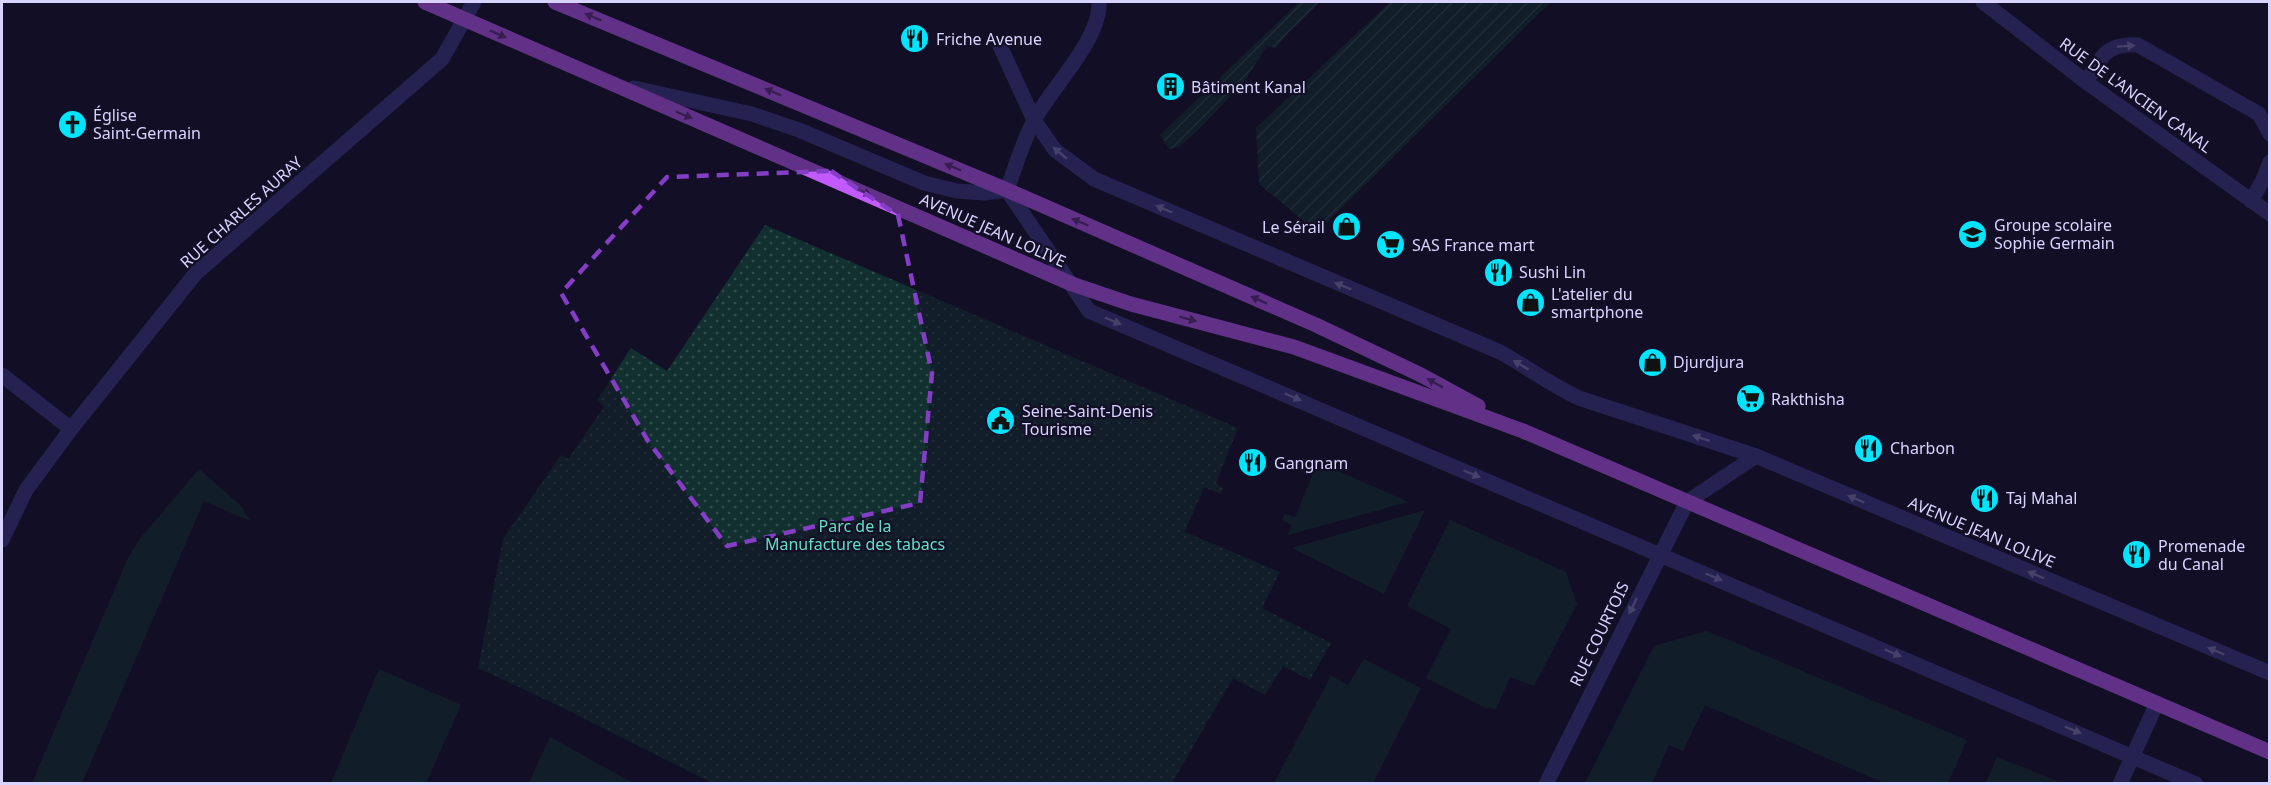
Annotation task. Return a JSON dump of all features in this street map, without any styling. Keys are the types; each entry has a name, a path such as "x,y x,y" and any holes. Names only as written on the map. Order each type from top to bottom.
{"main road":[{"name":"AVENUE JEAN LOLIVE","path":"425,2 1072,284 1131,304 1294,347 1523,431 2270,752"},
{"name":"AVENUE JEAN LOLIVE","path":"555,2 1007,190 1316,325 1421,375 1523,431"}],"street":[{"path":"465,19 474,2"},
{"path":"1007,190 1034,120 1093,31 1099,2"},
{"name":"RUE DE L'ANCIEN CANAL","path":"1983,2 2085,82 2270,214"},
{"name":"RUE CHARLES AURAY","path":"2,540 26,490 71,429 196,273 442,59 465,19"},
{"path":"2085,82 2109,49 2123,44 2138,45 2264,117 2270,134"},
{"name":"AVENUE JEAN LOLIVE","path":"1000,46 1034,120 1055,150 1094,179 1500,352 1551,385 1579,398 1756,456 2270,673"},
{"path":"591,76 656,94 753,114 799,130 924,183 957,191 984,193 1007,190"},
{"path":"2251,201 2270,162"},
{"path":"1007,190 1089,311 2196,783"},
{"path":"2,375 71,429"},
{"path":"1687,502 1756,456"},
{"name":"RUE COURTOIS","path":"1546,783 1687,502"},
{"path":"2120,783 2157,703"}],"highlighted area":[{"path":"831,171 898,215 932,373 920,503 727,546 648,441 561,293 667,177"}],"green space":[{"path":"1299,2 1320,2 1276,48 1267,46 1244,82 1198,130 1179,147 1169,149 1160,135"},
{"path":"1390,2 1551,2 1317,232 1259,184 1256,128"},
{"name":"Parc de la Manufacture des tabacs","path":"765,225 1238,428 1216,483 1223,488 1221,494 1204,487 1185,532 1280,572 1262,608 1331,643 1310,680 1283,666 1265,695 1233,678 1172,783 712,783 478,668 503,539 561,455 568,459 604,407 597,400 631,348 667,371"},
{"path":"1318,462 1408,502 1288,535 1292,525 1282,520 1285,514 1295,517"},
{"path":"199,469 241,506 250,521 204,501 82,783 32,783 128,558 139,540"},
{"path":"1425,510 1384,594 1292,548"},
{"path":"1450,520 1566,572 1577,604 1534,686 1510,677 1496,709 1484,707 1426,678 1451,629 1407,606"},
{"path":"1707,631 1967,740 1948,783 1884,783 1705,705 1683,751 1669,745 1652,783 1585,783 1654,646"},
{"path":"1364,659 1421,688 1373,783 1274,783 1331,676 1348,685"},
{"path":"379,669 461,705 426,783 331,783"},
{"path":"550,737 633,783 529,783"},
{"path":"1997,757 2057,781 2056,783 1986,783"}],"place":[{"name":"Friche Avenue","path":"915,39"},
{"name":"Bâtiment Kanal","path":"1170,87"},
{"name":"Église Saint-Germain","path":"72,124"},
{"name":"Le Sérail","path":"1346,227"},
{"name":"Groupe scolaire Sophie Germain","path":"1973,234"},
{"name":"SAS France mart","path":"1391,245"},
{"name":"Sushi Lin","path":"1498,272"},
{"name":"L'atelier du smartphone","path":"1530,303"},
{"name":"Djurdjura","path":"1652,362"},
{"name":"Rakthisha","path":"1750,399"},
{"name":"Seine-Saint-Denis Tourisme","path":"1001,420"},
{"name":"Charbon","path":"1869,448"},
{"name":"Gangnam","path":"1253,463"},
{"name":"Taj Mahal","path":"1985,498"},
{"name":"Promenade du Canal","path":"2137,555"}]}
